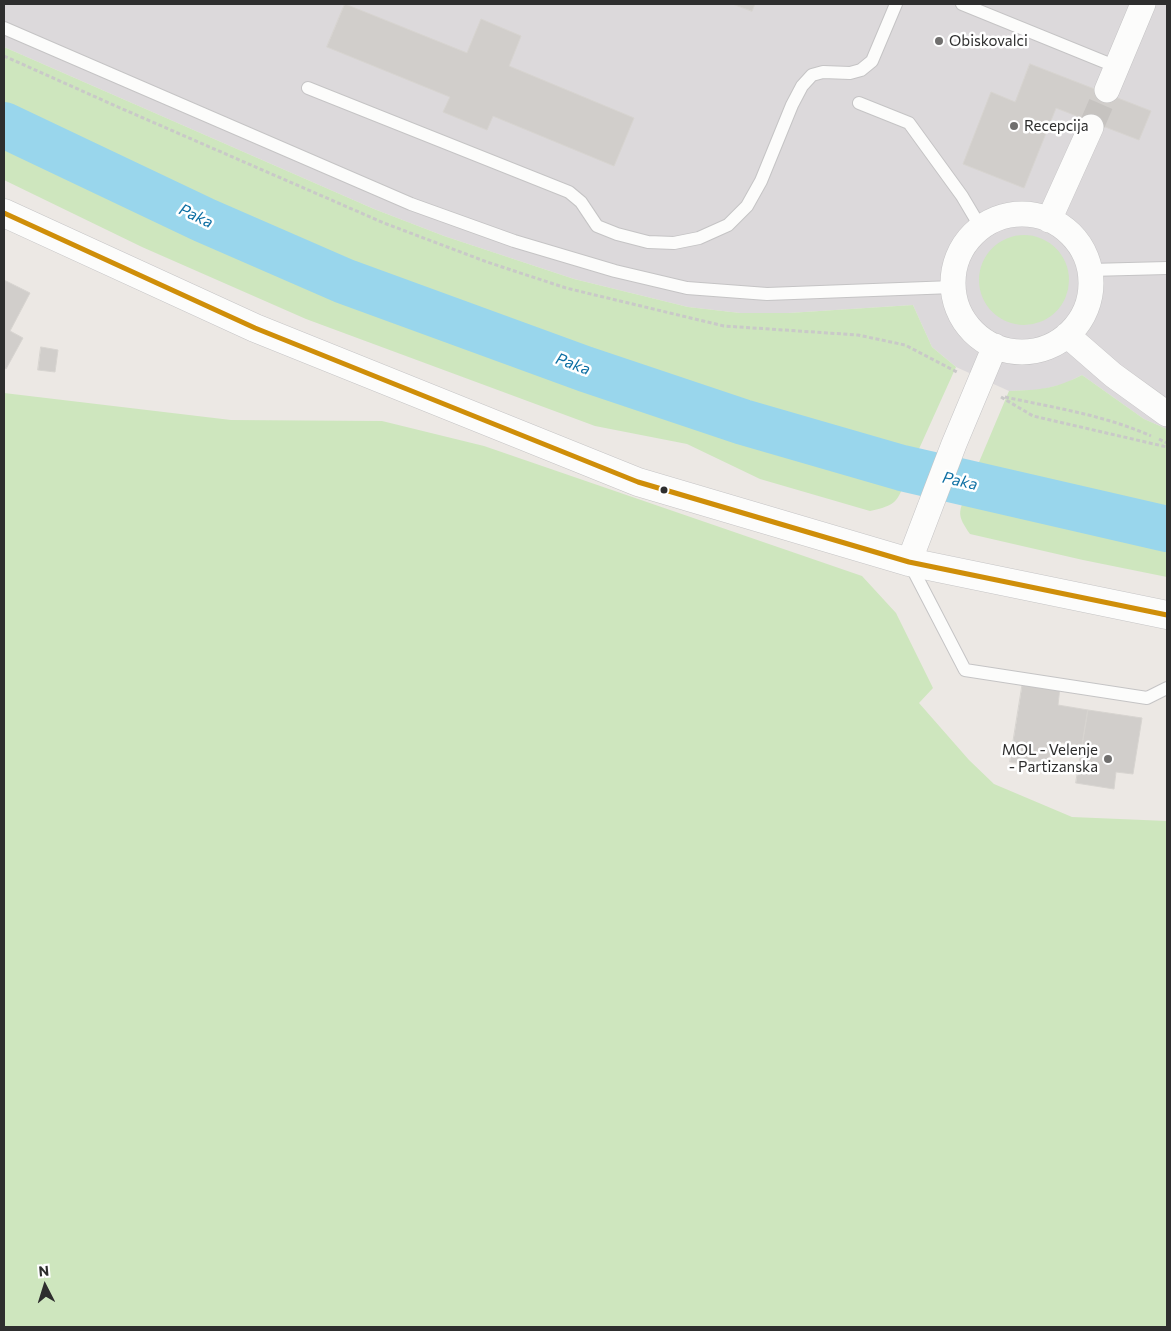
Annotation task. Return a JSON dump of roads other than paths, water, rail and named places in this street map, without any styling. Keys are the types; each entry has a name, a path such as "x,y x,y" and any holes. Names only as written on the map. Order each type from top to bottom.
{"main road":[{"path":"4,213 255,328 638,482 909,562 1167,615"}],"street":[{"path":"1107,90 1143,4"},
{"path":"1049,220 1091,127"},
{"path":"1014,215 1038,216 1064,228 1076,239 1085,254 1090,270 1091,288 1087,306 1079,322 1067,335 1051,346 1032,351 1013,351 995,346 970,328 956,302 953,287 954,273 957,260 963,248 981,228 1002,217 1014,215"},
{"path":"1067,335 1113,375 1167,414"},
{"path":"909,562 954,444 995,346"}],"lane":[{"path":"308,88 569,192 581,202 597,226 617,234 648,242 674,244 699,238 728,225 748,206 761,181 792,105 802,86 812,75 823,72 850,73 861,70 872,61 896,4"},
{"path":"962,4 1117,67"},
{"path":"4,28 411,204 514,241 615,271 687,288 767,294 953,287"},
{"path":"859,103 909,124 962,196 981,228"},
{"path":"1090,270 1167,268"},
{"path":"909,562 965,670 1147,698 1167,688"}],"waterway":[{"name":"Paka","path":"4,125 204,220 344,281 585,369 743,422 902,468 1167,529"}],"tunnel":[{"path":"1091,127 1107,90"}],"place":[{"name":"Obiskovalci","path":"939,41"},
{"name":"Recepcija","path":"1014,126"},
{"name":"MOL - Velenje - Partizanska","path":"1108,759"}]}
